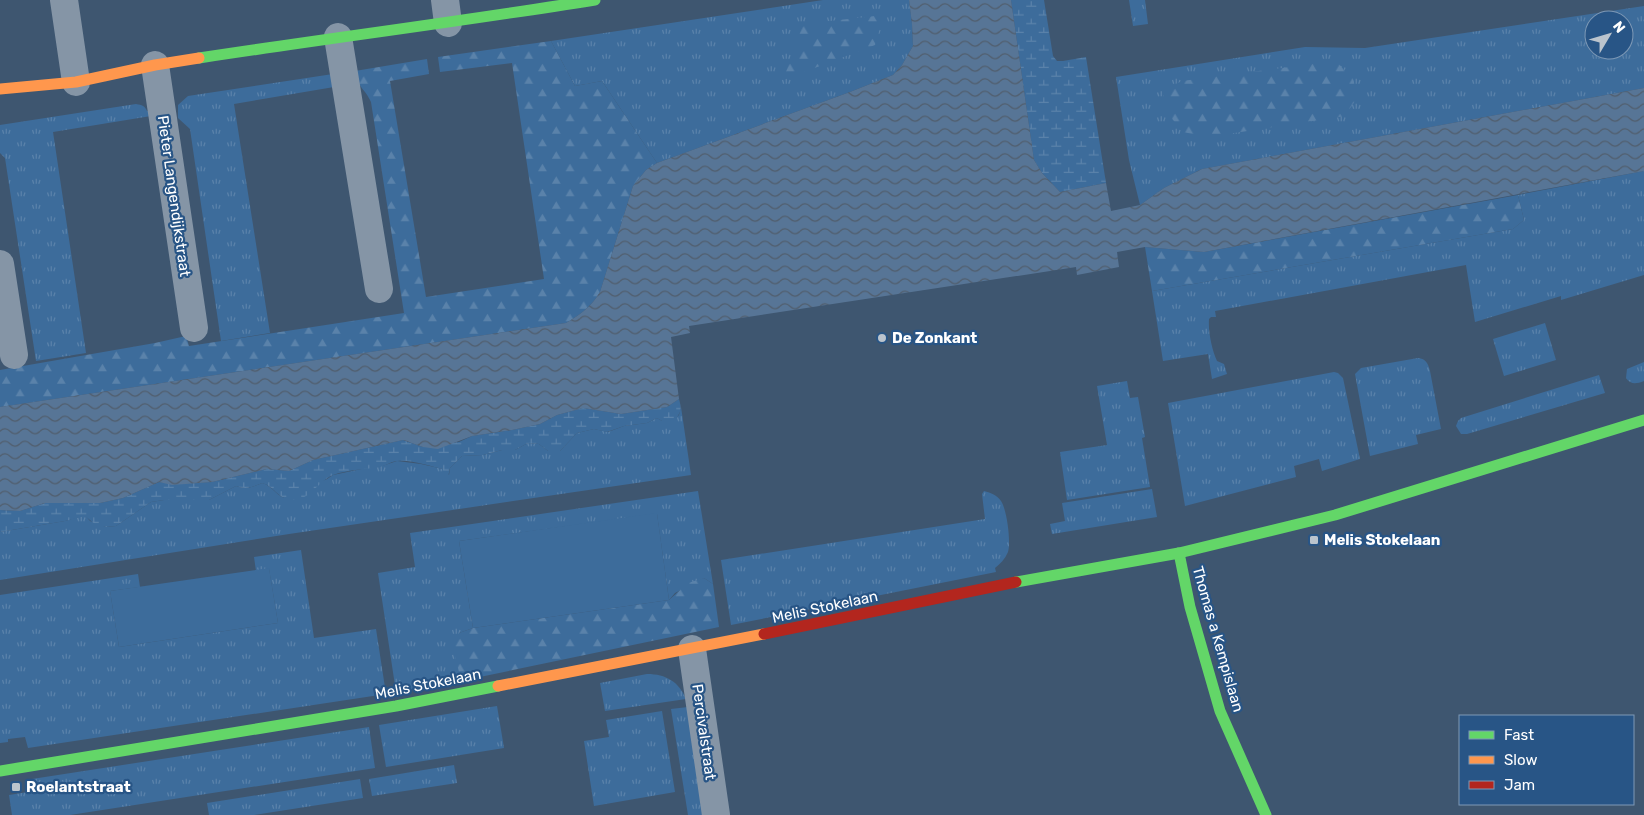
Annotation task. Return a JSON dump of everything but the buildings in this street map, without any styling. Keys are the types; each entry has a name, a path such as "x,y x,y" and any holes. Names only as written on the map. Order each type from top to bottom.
{"street":[{"path":"64,0 76,82"},
{"path":"0,89 76,82 155,65 338,37 447,12 595,0"},
{"path":"338,37 379,289"},
{"name":"Pieter Langendijkstraat","path":"155,65 194,328"},
{"path":"0,264 14,355"},
{"name":"Melis Stokelaan","path":"0,771 396,706 692,649 1037,578 1179,554 1336,515 1644,420"},
{"name":"Thomas a Kempislaan","path":"1179,554 1190,607 1220,711 1266,815"},
{"name":"Percivalstraat","path":"692,649 716,815"}],"green space":[{"path":"823,0 909,0 913,46 902,65 893,75 657,163 602,81 575,86 551,41"},
{"path":"1011,0 1044,0 1053,56 1057,61 1086,57 1106,183 1060,192 1042,173 1034,160"},
{"path":"1129,0 1145,0 1148,24 1133,26"},
{"path":"1644,6 1644,88 1202,169 1164,188 1140,205 1129,160 1116,77 1305,47 1365,48 1584,15 1584,60 1634,60 1634,10 1617,10"},
{"path":"884,15 875,45 783,80 803,24"},
{"path":"551,41 575,86 602,81 657,163 646,170 633,186 600,292 585,310 566,323 0,407 0,370 186,336 189,346 404,313 371,102 360,85 355,71 427,59 429,74 390,81 426,297 544,279 512,63 440,72 438,57"},
{"path":"1336,61 1353,79 1357,98 1345,116 1208,137 1183,132 1169,115 1162,91 1182,81"},
{"path":"333,74 334,87 234,104 270,333 221,341 190,129 178,118 178,105 188,96"},
{"path":"136,104 150,111 151,116 53,132 86,353 36,361 5,158 0,153 0,125"},
{"path":"1644,171 1644,275 1561,300 1561,296 1475,322 1466,265 1215,311 1216,317 1209,319 1211,341 1217,361 1224,364 1227,374 1212,379 1208,354 1163,361 1152,291 1513,229 1524,220 1518,195"},
{"path":"1518,195 1524,220 1513,229 1152,291 1145,247 1204,252"},
{"path":"1545,323 1556,360 1504,376 1493,339"},
{"path":"1418,358 1425,360 1429,368 1441,429 1416,435 1418,444 1370,456 1355,374 1361,368"},
{"path":"1644,362 1644,381 1630,382 1626,378 1627,369"},
{"path":"1334,372 1343,378 1360,459 1322,471 1319,459 1294,466 1296,477 1185,506 1168,403"},
{"path":"1599,375 1605,393 1467,434 1461,434 1456,426 1461,418"},
{"path":"1127,381 1130,398 1138,397 1145,437 1142,438 1150,487 1067,500 1060,452 1107,445 1097,386"},
{"path":"679,399 680,411 674,421 662,421 657,418 647,423 624,426 607,432 594,429 577,433 560,451 548,451 539,444 528,443 515,450 462,456 450,468 448,477 442,475 443,469 414,462 395,461 383,466 333,475 309,494 298,499 286,499 262,483 246,488 236,486 209,500 164,500 151,502 116,526 96,525 85,516 0,532 0,510 20,511 45,503 100,503 123,498 159,482 172,484 212,482 267,469 289,471 313,460 403,440 423,447 459,442 472,436 540,424 557,415 583,408 621,414 667,407"},
{"path":"681,407 691,475 289,534 0,580 0,532 65,521 85,515 90,521 106,527 116,526 151,502 164,500 209,500 236,486 246,488 262,483 284,498 333,475 382,466 397,461 443,469 449,475 450,468 462,456 515,450 528,443 539,444 548,451 560,451 577,433 594,429 608,432 624,426 647,423 657,418 662,421 672,421 679,415"},
{"path":"1152,489 1157,517 1052,534 1050,524 1065,521 1062,503"},
{"path":"698,491 713,584 704,578 675,593 669,600 657,514 459,541 473,628 459,633 470,679 396,692 378,573 415,567 410,533"},
{"path":"984,491 994,494 1001,501 1008,526 1008,552 995,568 996,572 731,625 721,560 985,519 982,494"},
{"path":"657,513 669,600 473,628 459,541"},
{"path":"301,550 314,638 376,629 386,694 28,748 25,737 8,739 8,742 0,743 0,595 138,574 140,587 110,591 119,647 278,623 269,569 256,571 254,557"},
{"path":"269,568 278,623 119,647 110,591"},
{"path":"704,578 713,584 719,627 470,679 459,672 453,648 459,633 473,628 669,600 688,583"},
{"path":"647,674 666,677 671,680 680,688 686,699 605,711 600,683"},
{"path":"497,706 504,748 386,767 379,725"},
{"path":"688,707 705,815 688,815 671,709"},
{"path":"662,711 675,792 594,806 584,741 609,737 606,720"},
{"path":"369,727 375,768 70,815 12,815 9,795 34,791 32,779"},
{"path":"454,765 457,783 372,796 369,779"},
{"path":"360,779 363,798 254,815 209,815 207,803"}],"water":[{"path":"909,0 1011,0 1034,160 1042,173 1060,192 1106,183 1111,211 1140,205 1164,188 1202,169 1644,88 1644,171 1204,252 1145,247 1117,252 1119,267 1077,275 1076,267 689,326 690,333 671,337 679,399 667,407 621,414 583,408 557,415 540,424 472,436 438,449 423,447 403,440 313,460 289,471 267,469 212,482 172,485 159,482 123,498 100,503 45,503 20,511 0,510 0,407 566,323 585,310 600,292 633,186 646,170 657,163 893,75 902,65 913,46"}],"traffic: fast":[{"path":"199,58 595,0"},
{"path":"1016,582 1179,553 1335,515 1644,420"},
{"path":"1179,553 1190,607 1220,711 1266,815"},
{"path":"0,771 396,706 498,686"}],"traffic: slow":[{"path":"0,89 76,82 155,65 199,58"},
{"path":"498,686 764,634"}],"traffic: jam":[{"path":"764,634 1016,582"}],"place":[{"name":"De Zonkant","path":"882,338"},
{"name":"Melis Stokelaan","path":"1314,540"},
{"name":"Roelantstraat","path":"16,787"}]}
